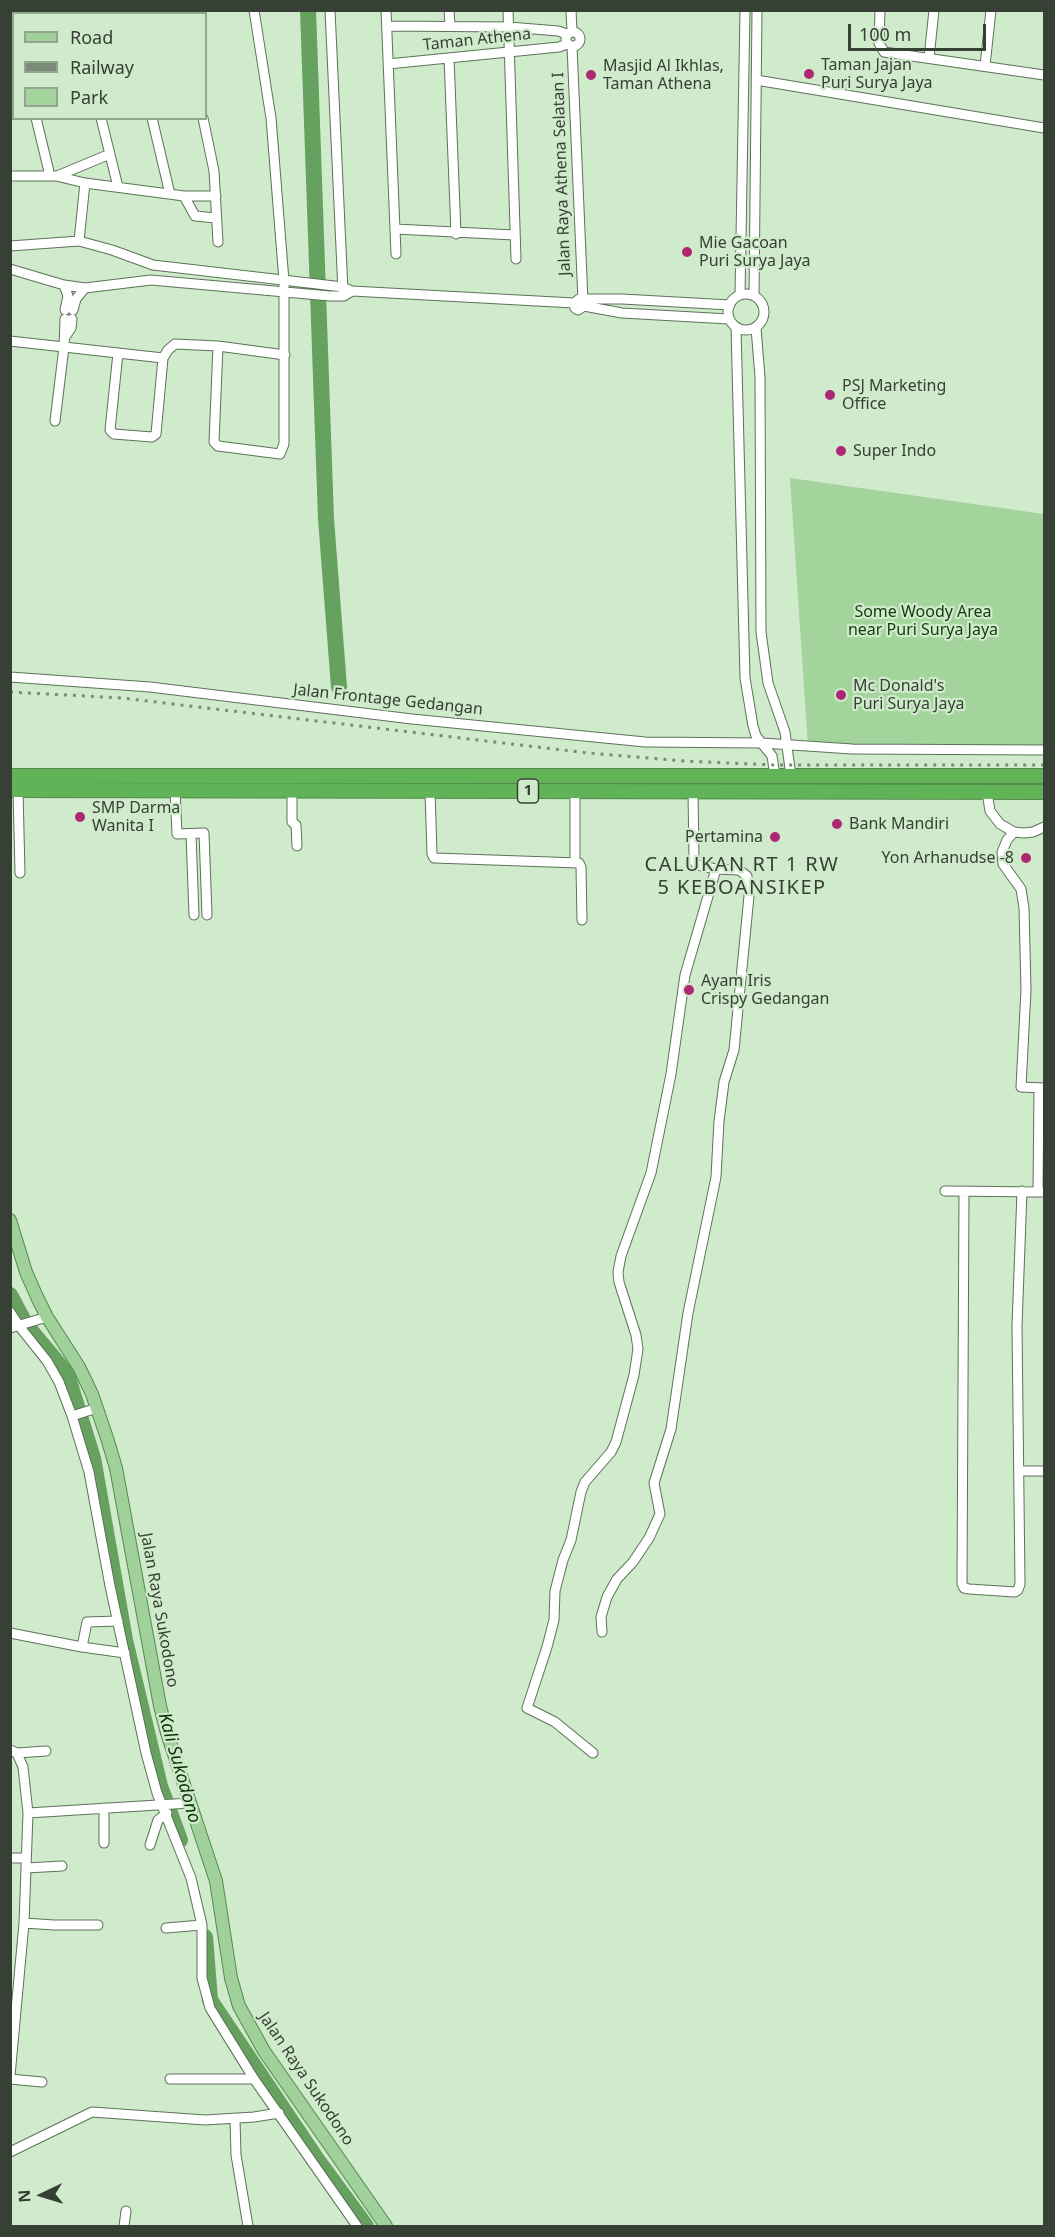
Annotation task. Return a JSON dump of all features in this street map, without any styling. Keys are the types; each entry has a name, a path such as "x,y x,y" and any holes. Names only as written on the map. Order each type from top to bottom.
{"highway":[{"name":"1","path":"10,776 1044,776"},
{"path":"775,776 776,791"},
{"path":"791,776 792,792"},
{"name":"1","path":"14,790 1044,792"}],"main road":[{"name":"Jalan Raya Sukodono","path":"10,1220 43,1319 79,1367 116,1468 157,1690 187,1803 216,1881 231,1978 239,2006 264,2051 386,2226"}],"street":[{"path":"218,345 214,442 219,446 277,455 283,450 284,444 285,281 271,118 254,10"},
{"path":"330,10 346,291"},
{"path":"386,10 396,254"},
{"path":"449,10 450,26"},
{"path":"508,10 516,260"},
{"name":"Jalan Raya Athena Selatan I","path":"571,10 570,39 580,303"},
{"path":"740,295 754,296 762,303 763,319 756,328 746,330 736,327 729,319 730,305 740,295 745,10"},
{"path":"754,296 757,10"},
{"path":"880,10 880,50 1044,75"},
{"path":"930,58 934,10"},
{"path":"985,66 991,10"},
{"name":"Taman Athena","path":"387,26 510,27 570,39"},
{"name":"Taman Athena","path":"388,64 559,46 570,39"},
{"path":"449,58 456,234"},
{"path":"756,80 1044,128"},
{"path":"37,120 53,176"},
{"path":"102,120 118,187"},
{"path":"152,120 170,194"},
{"path":"203,120 212,156 218,242"},
{"path":"53,176 110,154"},
{"path":"10,176 53,176 85,183 184,196 216,196"},
{"path":"79,241 85,183"},
{"path":"184,196 189,210 195,216 216,218"},
{"path":"395,230 514,235"},
{"path":"10,246 79,241 120,252 153,265 329,286 346,291 580,303 622,299 730,305"},
{"path":"151,280 153,265"},
{"path":"10,268 64,285 85,288 151,280 307,295 330,296 346,291"},
{"path":"228,286 229,275"},
{"path":"55,421 69,315 68,296 64,285"},
{"path":"69,315 76,299 85,288"},
{"path":"580,303 622,313 729,319"},
{"path":"736,327 745,678 756,736 772,756 775,776"},
{"path":"756,328 760,377 761,632 768,683 783,721 791,776"},
{"path":"10,341 65,342 118,353 163,358"},
{"path":"118,353 110,430 114,434 152,437 156,434 163,358 175,344 218,345 285,355"},
{"name":"Jalan Frontage Gedangan","path":"10,677 150,687 412,718 645,742 762,743 852,749 1044,750"},
{"path":"14,790 20,873"},
{"path":"175,790 177,834 204,833 207,915"},
{"path":"292,790 292,822 296,825 297,846"},
{"path":"430,791 434,858 579,863 582,920"},
{"path":"575,791 575,862"},
{"path":"602,1632 601,1617 607,1597 617,1579 633,1562 649,1538 660,1514 654,1483 671,1429 688,1313 716,1176 724,1082 734,1050 749,896 747,876 739,870 716,869 697,865 694,861 693,791"},
{"path":"987,792 990,811 1000,824 1014,832 1033,832 1044,827"},
{"path":"945,1191 1041,1192 1042,1088 1022,1087 1026,990 1024,908 1021,889 1003,864 1002,852 1006,840 1014,832"},
{"path":"191,834 194,915"},
{"path":"592,1754 555,1722 527,1708 554,1620 555,1591 571,1540 581,1492 585,1482 611,1452 616,1442 633,1375 638,1349 636,1335 618,1272 621,1256 651,1173 671,1074 685,975 716,869"},
{"path":"964,1191 962,1584 964,1588 1015,1592 1020,1584 1021,1471 1017,1326 1022,1191"},
{"path":"10,1312 17,1326 36,1345 59,1382 74,1415 89,1472 146,1753 191,1878 202,1925 202,1978 213,2016 254,2079 357,2226"},
{"path":"17,1326 43,1319"},
{"path":"74,1415 94,1408"},
{"path":"1021,1471 1044,1471"},
{"path":"82,1647 87,1622 118,1621"},
{"path":"10,1633 125,1653"},
{"path":"42,2082 10,2077 16,1950 24,1923 28,1813 23,1767 14,1752 46,1751"},
{"path":"28,1813 105,1808 165,1808 187,1803"},
{"path":"104,1843 105,1808"},
{"path":"150,1845 158,1820 165,1808"},
{"path":"10,1858 26,1863 62,1866"},
{"path":"24,1923 98,1924"},
{"path":"166,1928 202,1925"},
{"path":"170,2079 254,2079"},
{"path":"10,2152 92,2112 195,2120 234,2119 279,2113"},
{"path":"234,2119 236,2155 248,2226"},
{"path":"124,2226 126,2211"}],"green space":[{"name":"Some Woody Area near Puri Surya Jaya","path":"790,478 1044,514 1044,746 808,746"}],"waterway":[{"path":"308,10 326,519 339,687"},
{"name":"Kali Sukodono","path":"10,1295 26,1325 67,1374 93,1458 125,1640 160,1786 180,1840"},
{"name":"Kali Sukodono","path":"205,1937 210,2000 316,2158 366,2226"}],"railway":[{"path":"10,692 122,698 588,753 684,761 774,765 1044,765"}],"place":[{"name":"Taman Jajan Puri Surya Jaya","path":"809,74"},
{"name":"Masjid Al Ikhlas, Taman Athena","path":"591,75"},
{"name":"Mie Gacoan Puri Surya Jaya","path":"687,252"},
{"name":"PSJ Marketing Office","path":"830,395"},
{"name":"Super Indo","path":"841,451"},
{"name":"Mc Donald's Puri Surya Jaya","path":"841,695"},
{"name":"SMP Darma Wanita I","path":"80,817"},
{"name":"Bank Mandiri","path":"837,824"},
{"name":"Pertamina","path":"775,837"},
{"name":"Yon Arhanudse -8","path":"1026,858"},
{"name":"Ayam Iris Crispy Gedangan","path":"689,990"}],"district":[{"name":"CALUKAN RT 1 RW 5 KEBOANSIKEP","path":"742,876"}]}
